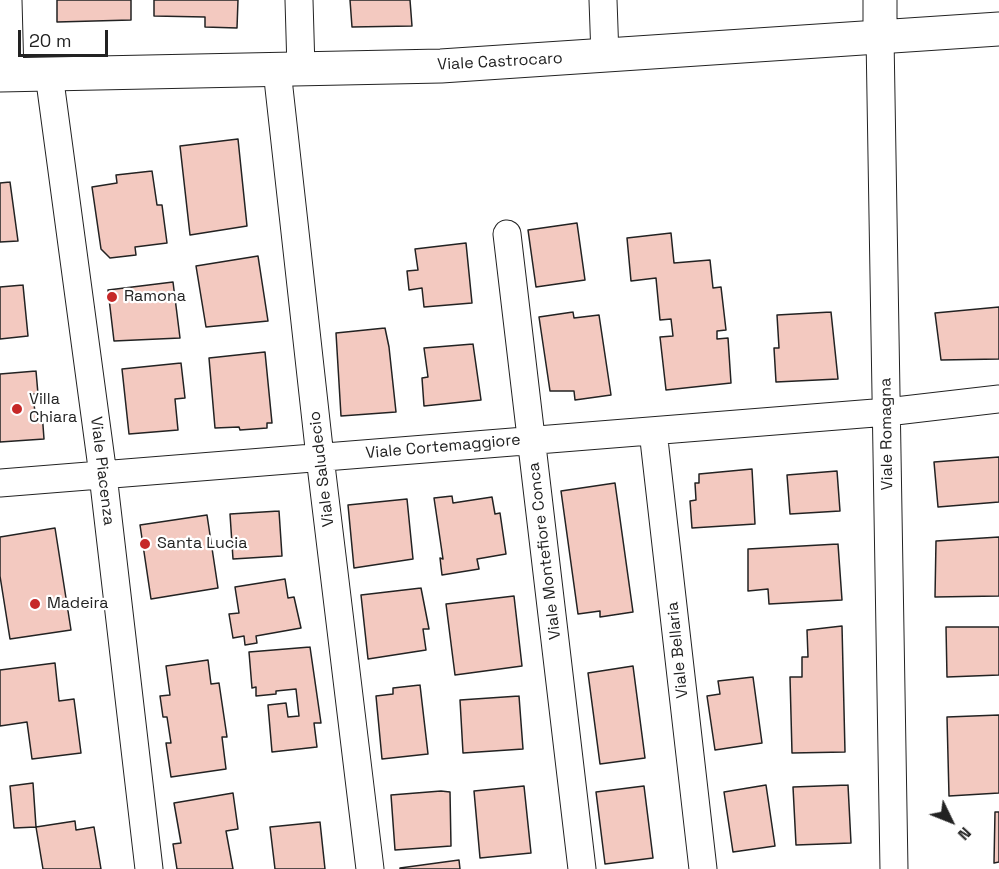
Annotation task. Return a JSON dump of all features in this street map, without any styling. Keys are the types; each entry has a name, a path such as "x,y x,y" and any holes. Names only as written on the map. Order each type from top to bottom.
{"street":[{"path":"5,75 8,0"},
{"name":"Viale Saludecio","path":"299,0 289,69 320,457 370,869"},
{"path":"603,0 605,56"},
{"name":"Viale Romagna","path":"880,0 894,869"},
{"name":"Viale Castrocaro","path":"5,75 441,66 999,29"},
{"name":"Viale Piacenza","path":"49,74 103,475 150,869"},
{"name":"Viale Montefiore Conca","path":"507,234 582,869"},
{"name":"Viale Cortemaggiore","path":"0,483 887,412 999,399"},
{"name":"Viale Bellaria","path":"653,431 702,869"}],"building":[{"path":"57,0 131,0 131,20 57,22"},
{"path":"154,0 238,0 237,28 205,27 205,17 154,16"},
{"path":"350,0 410,0 412,26 352,27"},
{"path":"238,139 247,226 190,235 180,146"},
{"path":"152,171 157,205 162,205 167,243 135,247 136,255 110,258 101,249 92,187 117,183 116,175"},
{"path":"10,182 18,241 0,242 0,183"},
{"path":"577,223 585,280 536,287 528,230"},
{"path":"671,233 674,263 710,260 713,288 721,287 726,330 717,331 717,339 728,338 731,383 666,390 660,337 673,336 671,319 660,320 656,278 631,281 627,238"},
{"path":"466,243 472,303 424,307 422,288 409,290 407,271 418,270 415,249"},
{"path":"258,256 268,321 206,327 196,266"},
{"path":"173,282 180,338 114,341 108,290"},
{"path":"23,285 28,336 0,339 0,287"},
{"path":"999,307 999,359 941,360 935,313"},
{"path":"573,312 574,318 599,315 611,395 575,400 574,391 550,391 539,317"},
{"path":"831,312 838,379 776,382 774,348 779,348 777,315"},
{"path":"385,328 396,412 341,416 336,333"},
{"path":"473,344 481,400 424,406 422,378 428,377 424,348"},
{"path":"265,352 272,423 267,423 267,428 240,430 239,427 215,428 209,358"},
{"path":"181,363 185,398 175,399 178,430 129,434 122,369"},
{"name":"Villa Chiara","path":"36,371 38,394 33,394 35,413 42,412 44,439 0,442 0,374"},
{"path":"999,457 999,502 938,507 934,462"},
{"path":"752,469 755,524 692,528 690,501 696,500 695,483 699,483 699,474"},
{"path":"837,471 840,511 790,514 787,475"},
{"path":"615,483 633,612 600,617 600,611 578,614 561,491"},
{"path":"452,496 453,503 492,497 495,514 500,513 506,554 477,559 479,569 442,575 440,558 443,559 434,498"},
{"path":"407,499 413,559 354,568 348,505"},
{"path":"279,511 282,556 233,559 230,514"},
{"path":"207,515 218,588 151,599 140,525"},
{"name":"Madeira","path":"55,528 71,630 10,639 0,576 0,537"},
{"path":"999,537 999,596 935,597 936,541"},
{"path":"838,544 842,600 769,604 768,589 748,591 748,549"},
{"path":"285,579 288,598 294,597 301,628 256,636 257,643 245,645 244,636 233,638 229,614 239,613 235,587"},
{"path":"421,588 429,629 423,629 426,650 368,659 361,595"},
{"path":"514,596 522,666 455,675 446,604"},
{"path":"842,626 845,752 792,753 790,677 802,677 802,657 808,657 807,630"},
{"path":"946,627 999,627 999,675 947,677"},
{"path":"310,647 321,723 314,723 317,747 272,752 268,705 286,703 288,717 299,716 296,689 256,696 256,687 252,688 249,652"},
{"path":"208,660 211,684 219,683 227,737 222,737 226,769 171,777 166,743 171,743 167,717 163,717 160,696 170,695 166,666"},
{"path":"55,663 59,701 74,699 81,753 32,759 27,722 0,726 0,670"},
{"path":"633,666 645,758 600,764 588,673"},
{"path":"753,677 762,743 715,750 707,696 720,694 718,681"},
{"path":"420,685 428,754 382,759 376,696 393,694 393,688"},
{"path":"519,696 523,749 463,753 460,700"},
{"path":"999,715 999,793 949,796 947,717"},
{"path":"33,783 36,827 14,828 10,786"},
{"path":"766,785 775,846 733,852 724,792"},
{"path":"848,785 851,843 796,845 793,787"},
{"path":"524,786 531,853 480,858 474,791"},
{"path":"644,786 653,858 605,864 596,792"},
{"path":"450,792 451,846 395,850 391,795"},
{"path":"233,793 238,829 226,831 233,869 177,869 173,844 181,843 174,803"},
{"path":"995,812 999,812 999,862 994,863"},
{"path":"75,821 76,830 94,827 101,869 43,869 36,827"},
{"path":"320,822 325,869 275,869 270,827"},
{"path":"459,860 460,869 400,869 400,868"}],"place":[{"name":"Ramona","path":"112,297"},
{"name":"Villa Chiara","path":"17,409"},
{"name":"Santa Lucia","path":"145,544"},
{"name":"Madeira","path":"35,604"}]}
